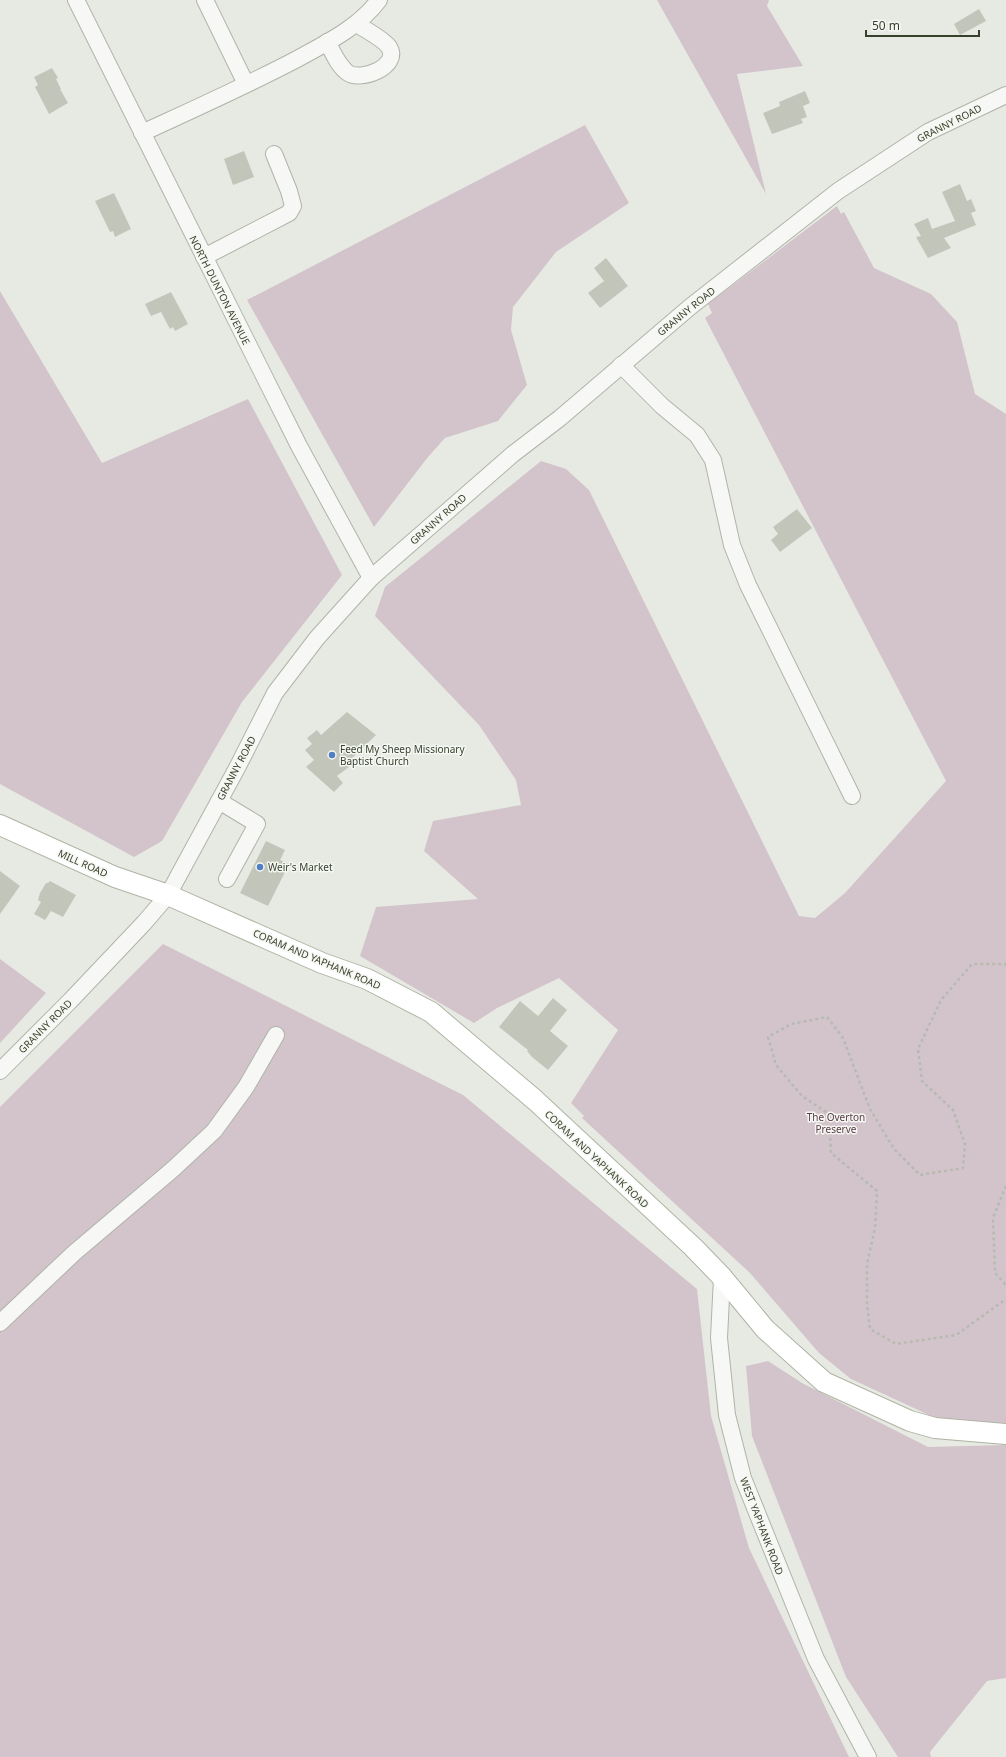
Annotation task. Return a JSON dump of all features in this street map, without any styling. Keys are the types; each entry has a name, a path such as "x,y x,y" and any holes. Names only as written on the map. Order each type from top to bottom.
{"main road":[{"name":"MILL ROAD","path":"0,825 115,877 168,895"},
{"name":"CORAM AND YAPHANK ROAD","path":"168,895 322,963 367,979 431,1012 541,1105 722,1277 765,1330 824,1382 910,1421 935,1428 1006,1434"}],"street":[{"name":"NORTH DUNTON AVENUE","path":"76,0 299,446 371,578"},
{"path":"205,0 246,84"},
{"path":"142,133 246,84 327,42 369,14 380,0"},
{"path":"327,42 340,66 348,74 360,76 376,72 387,64 391,54 388,46 356,24"},
{"name":"GRANNY ROAD","path":"0,1071 70,1001 144,923 168,895 275,693 317,638 371,578 513,454 560,418 690,307 838,191 928,132 1006,95"},
{"path":"204,257 289,213 292,206 289,191 274,154"},
{"path":"621,365 662,406 697,435 713,460 732,545 748,585 852,796"},
{"path":"219,801 257,824 227,879"},
{"path":"0,1323 74,1253 172,1170 214,1131 246,1087 276,1035"},
{"name":"WEST YAPHANK ROAD","path":"722,1277 719,1338 727,1415 743,1478 816,1659 868,1757"}],"path":[{"path":"1006,966 1004,964 972,964 941,1000 918,1049 922,1082 953,1110 965,1144 963,1168 920,1174 894,1149 870,1109 843,1038 827,1017 790,1024 768,1037 776,1065 802,1096 829,1114 831,1153 877,1191 875,1228 867,1264 870,1328 896,1344 956,1335 1006,1299"},
{"path":"1006,1186 993,1218 995,1273 1006,1285"}],"green space":[{"path":"657,0 769,0 767,6 803,66 737,74 766,194"},
{"path":"585,125 629,203 556,252 513,307 511,330 527,385 498,421 445,438 428,457 374,527 247,300"},
{"name":"The Overton Preserve","path":"837,206 841,214 844,212 874,268 931,294 957,322 975,394 1006,414 1006,1424 942,1421 851,1379 819,1353 750,1273 582,1118 584,1116 571,1103 618,1030 559,978 497,1008 474,1023 360,956 376,907 478,899 424,851 433,821 521,805 516,780 479,725 375,616 385,587 541,461 566,469 589,490 799,916 815,918 845,893 946,781 705,318 712,313 708,304"},
{"path":"0,291 102,463 248,399 342,575 242,702 162,841 134,857 0,784"},
{"path":"163,944 463,1095 697,1289 711,1416 749,1548 849,1757 0,1757 0,1107"},
{"path":"0,959 46,993 0,1043"},
{"path":"768,1361 802,1383 928,1447 1006,1445 1006,1678 987,1681 930,1752 931,1757 898,1757 846,1677 752,1436 746,1366"}],"building":[{"path":"979,9 986,21 960,35 954,24"},
{"path":"52,68 58,78 56,79 60,89 68,103 49,114 35,87 38,85 34,77"},
{"path":"805,91 810,103 803,106 807,117 801,119 803,123 772,134 763,113 780,106 779,102"},
{"path":"244,151 254,177 233,185 224,159"},
{"path":"960,184 967,201 971,199 976,211 971,213 976,225 944,238 951,248 928,258 916,237 921,236 914,224 928,218 932,229 955,221 942,192"},
{"path":"114,193 131,229 115,237 113,231 110,232 95,201"},
{"path":"606,258 628,286 600,308 588,293 604,281 594,268"},
{"path":"171,292 188,324 175,331 173,327 170,329 161,312 151,316 145,304"},
{"path":"797,509 812,528 780,552 771,540 778,534 773,527"},
{"name":"Feed My Sheep Missionary Baptist Church","path":"347,712 376,735 349,761 349,767 337,776 343,783 334,792 306,767 314,760 305,750 312,744 307,738 317,730 321,735"},
{"path":"266,841 285,850 280,860 289,864 268,906 240,893"},
{"path":"0,871 20,886 0,914"},
{"path":"50,881 76,895 63,917 51,911 45,920 34,914 41,902 38,900 40,893 46,883"},
{"path":"553,998 567,1010 550,1031 568,1046 548,1070 532,1057 527,1051 528,1050 499,1027 520,1001 538,1016"}],"place":[{"name":"Feed My Sheep Missionary Baptist Church","path":"332,755"},
{"name":"Weir's Market","path":"260,867"}]}
